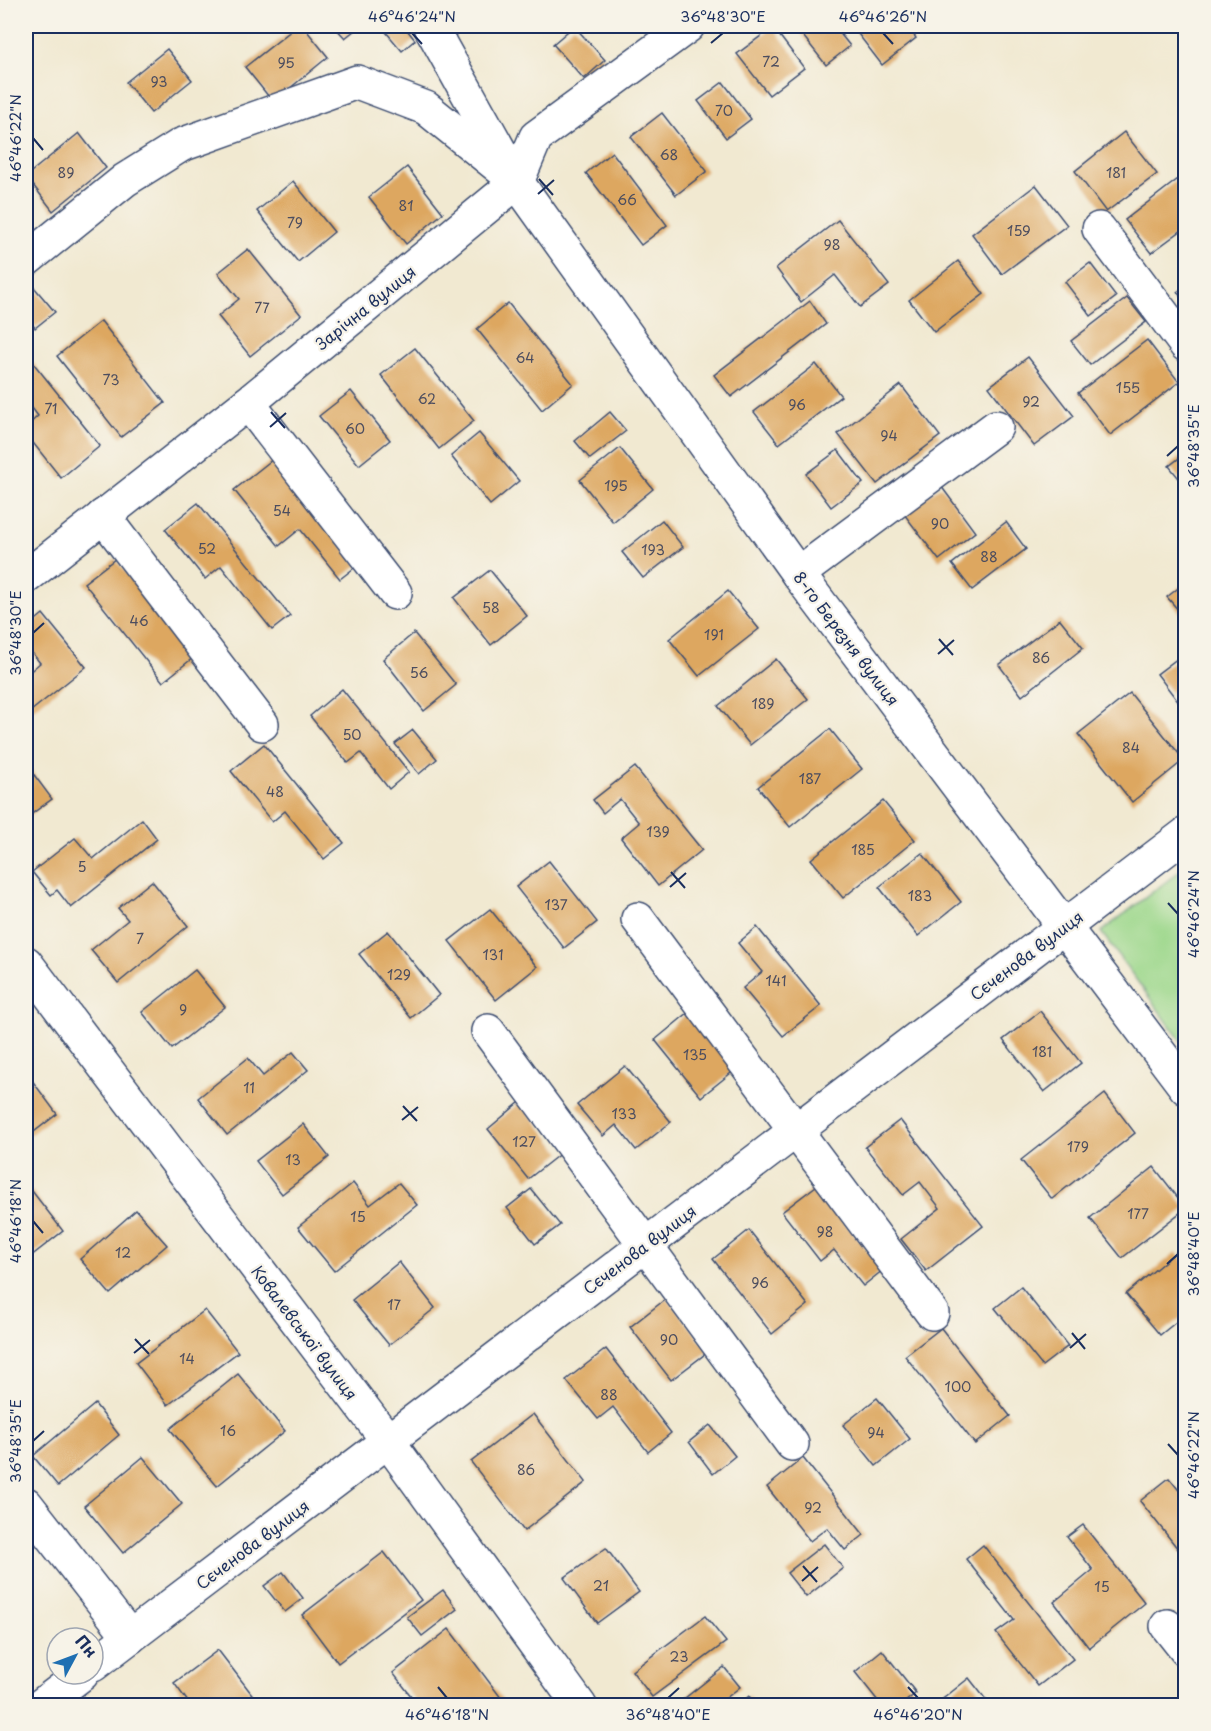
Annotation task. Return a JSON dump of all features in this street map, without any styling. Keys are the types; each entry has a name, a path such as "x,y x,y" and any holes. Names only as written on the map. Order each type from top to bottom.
{"street":[{"path":"430,26 517,182"},
{"name":"Зарічна вулиця","path":"26,578 248,403 517,182 536,137 688,26"},
{"path":"26,260 125,180 181,145 357,82 426,108 517,182"},
{"name":"8-го Березня вулиця","path":"517,182 798,574 1185,1088"},
{"path":"1099,229 1185,345"},
{"path":"248,403 395,593"},
{"path":"798,574 996,427"},
{"path":"104,516 262,724"},
{"name":"Сєченова вулиця","path":"105,1656 1185,834"},
{"path":"638,920 932,1313"},
{"name":"Ковалевської вулиця","path":"26,963 388,1441 580,1706"},
{"path":"488,1031 792,1444"},
{"path":"26,1504 130,1637"},
{"path":"40,1706 66,1686"}],"green space":[{"path":"1185,867 1185,1046 1101,932"}],"building":[{"path":"297,26 303,26 328,57 273,102 245,67"},
{"path":"334,26 360,26 345,38"},
{"path":"381,26 404,26 415,40 402,51"},
{"path":"574,26 605,60 584,79 553,44"},
{"path":"834,26 850,46 826,65 796,27"},
{"path":"852,26 907,26 916,38 882,65"},
{"path":"773,27 804,68 769,95 737,54"},
{"path":"167,49 192,80 151,113 126,82"},
{"path":"723,82 751,119 726,138 698,101"},
{"path":"662,113 707,171 676,195 631,137"},
{"path":"1124,132 1157,174 1106,212 1075,171"},
{"path":"79,133 106,168 53,211 26,176"},
{"path":"612,152 667,225 641,245 586,173"},
{"path":"407,167 443,213 406,244 369,197"},
{"path":"1182,176 1186,181 1186,227 1151,253 1125,220"},
{"path":"293,181 334,232 298,262 257,211"},
{"path":"1036,185 1067,225 1002,274 972,234"},
{"path":"838,220 889,285 860,307 835,275 801,302 776,268"},
{"path":"248,249 301,315 250,356 218,316 239,299 218,273"},
{"path":"958,261 984,294 934,332 909,300"},
{"path":"1090,263 1116,297 1091,316 1065,282"},
{"path":"28,280 55,312 35,328 26,316 26,282"},
{"path":"1186,285 1186,302 1177,292"},
{"path":"1127,298 1146,322 1090,365 1071,341"},
{"path":"810,301 826,324 731,397 714,375"},
{"path":"508,303 573,384 542,410 477,329"},
{"path":"101,321 165,403 121,437 57,356"},
{"path":"1147,340 1179,382 1110,435 1078,393"},
{"path":"415,348 474,421 439,449 381,375"},
{"path":"26,354 100,446 61,478 26,434 26,427 38,416 26,400"},
{"path":"1028,357 1074,416 1034,446 989,387"},
{"path":"816,364 841,396 779,444 754,412"},
{"path":"901,385 940,436 877,484 838,434"},
{"path":"351,391 390,440 359,465 319,416"},
{"path":"610,412 626,431 590,459 575,441"},
{"path":"479,433 519,481 490,505 451,456"},
{"path":"620,448 653,489 613,522 580,480"},
{"path":"838,450 863,483 831,507 806,474"},
{"path":"1186,453 1186,487 1169,466"},
{"path":"273,459 358,565 340,579 300,529 279,546 234,490"},
{"path":"941,486 975,532 939,560 904,514"},
{"path":"198,503 290,616 272,630 221,566 205,579 165,529"},
{"path":"662,520 683,547 643,578 622,552"},
{"path":"1006,522 1026,549 972,590 952,564"},
{"path":"115,559 194,657 163,682 84,583"},
{"path":"490,570 527,616 491,645 454,598"},
{"path":"1186,582 1186,619 1167,597"},
{"path":"728,591 759,629 699,676 669,639"},
{"path":"43,614 86,667 31,711 26,704 26,675 40,663 26,645 26,628"},
{"path":"1060,619 1083,648 1022,696 999,665"},
{"path":"414,633 456,685 424,711 383,659"},
{"path":"1186,652 1186,712 1157,674"},
{"path":"776,659 808,699 750,745 718,706"},
{"path":"342,689 409,772 389,789 361,753 348,763 310,716"},
{"path":"1130,693 1184,760 1132,802 1078,734"},
{"path":"830,729 862,769 790,827 758,787"},
{"path":"413,730 437,759 419,774 395,744"},
{"path":"264,744 344,843 324,859 285,811 272,822 231,771"},
{"path":"26,764 52,799 26,818"},
{"path":"635,767 702,850 658,886 621,838 639,823 620,799 603,813 593,800"},
{"path":"883,801 915,840 843,898 811,859"},
{"path":"142,819 157,839 71,908 57,890 51,895 32,872 75,838 93,859"},
{"path":"922,853 961,902 918,936 879,887"},
{"path":"549,861 597,922 564,948 516,887"},
{"path":"152,881 188,926 118,983 91,950 128,920 118,908"},
{"path":"490,909 537,967 496,1000 449,941"},
{"path":"757,927 821,1006 783,1036 743,988 762,972 738,943"},
{"path":"388,931 439,995 411,1018 359,954"},
{"path":"195,970 225,1007 172,1049 142,1012"},
{"path":"1040,1011 1081,1063 1044,1092 1003,1040"},
{"path":"689,1012 736,1069 701,1097 655,1040"},
{"path":"293,1052 308,1070 227,1135 198,1098 248,1058 263,1076"},
{"path":"625,1066 671,1122 636,1150 616,1125 603,1136 577,1105"},
{"path":"28,1075 57,1114 26,1138 26,1077"},
{"path":"1105,1094 1135,1133 1052,1199 1021,1160"},
{"path":"520,1102 561,1153 528,1179 488,1129"},
{"path":"900,1120 983,1226 926,1271 901,1239 940,1208 920,1182 903,1195 865,1147"},
{"path":"303,1124 329,1157 282,1194 256,1161"},
{"path":"1154,1167 1186,1208 1122,1258 1090,1218"},
{"path":"353,1183 370,1205 399,1183 417,1205 334,1271 298,1227"},
{"path":"816,1186 883,1270 863,1286 834,1250 820,1261 782,1212"},
{"path":"531,1189 560,1225 535,1244 507,1208"},
{"path":"32,1191 63,1231 26,1260 26,1196"},
{"path":"136,1210 167,1245 110,1294 80,1259"},
{"path":"749,1230 808,1305 772,1334 713,1259"},
{"path":"1176,1252 1186,1264 1186,1314 1160,1335 1126,1294"},
{"path":"399,1262 435,1308 389,1345 352,1300"},
{"path":"1021,1287 1068,1346 1042,1366 995,1308"},
{"path":"667,1298 709,1351 671,1380 630,1327"},
{"path":"205,1310 238,1352 168,1405 136,1363"},
{"path":"941,1328 1010,1416 975,1444 905,1356"},
{"path":"606,1349 671,1433 648,1452 613,1407 598,1419 566,1380"},
{"path":"238,1374 285,1431 217,1486 170,1429"},
{"path":"877,1398 910,1439 876,1466 843,1425"},
{"path":"95,1404 119,1435 58,1486 33,1456"},
{"path":"533,1414 586,1482 524,1531 471,1462"},
{"path":"710,1425 735,1456 713,1474 689,1442"},
{"path":"143,1457 182,1504 123,1553 84,1506"},
{"path":"803,1458 864,1535 845,1550 827,1528 810,1541 767,1487"},
{"path":"1169,1478 1186,1499 1186,1559 1140,1501"},
{"path":"1083,1525 1145,1603 1089,1648 1054,1602 1093,1570 1067,1537"},
{"path":"824,1544 843,1568 806,1597 787,1573"},
{"path":"983,1545 1073,1659 1038,1686 996,1633 1014,1620 966,1559"},
{"path":"606,1548 639,1592 597,1623 564,1578"},
{"path":"384,1552 421,1600 338,1663 302,1615"},
{"path":"283,1572 303,1598 285,1612 264,1586"},
{"path":"443,1590 457,1609 422,1636 407,1617"},
{"path":"705,1616 726,1642 652,1697 632,1671"},
{"path":"449,1629 505,1703 501,1706 409,1706 415,1701 393,1673"},
{"path":"218,1650 261,1706 191,1706 174,1683"},
{"path":"882,1650 916,1693 900,1706 882,1706 855,1672"},
{"path":"724,1667 740,1687 716,1706 675,1706"},
{"path":"969,1678 991,1706 941,1706 939,1702"},
{"path":"749,1696 756,1706 737,1706"}]}
